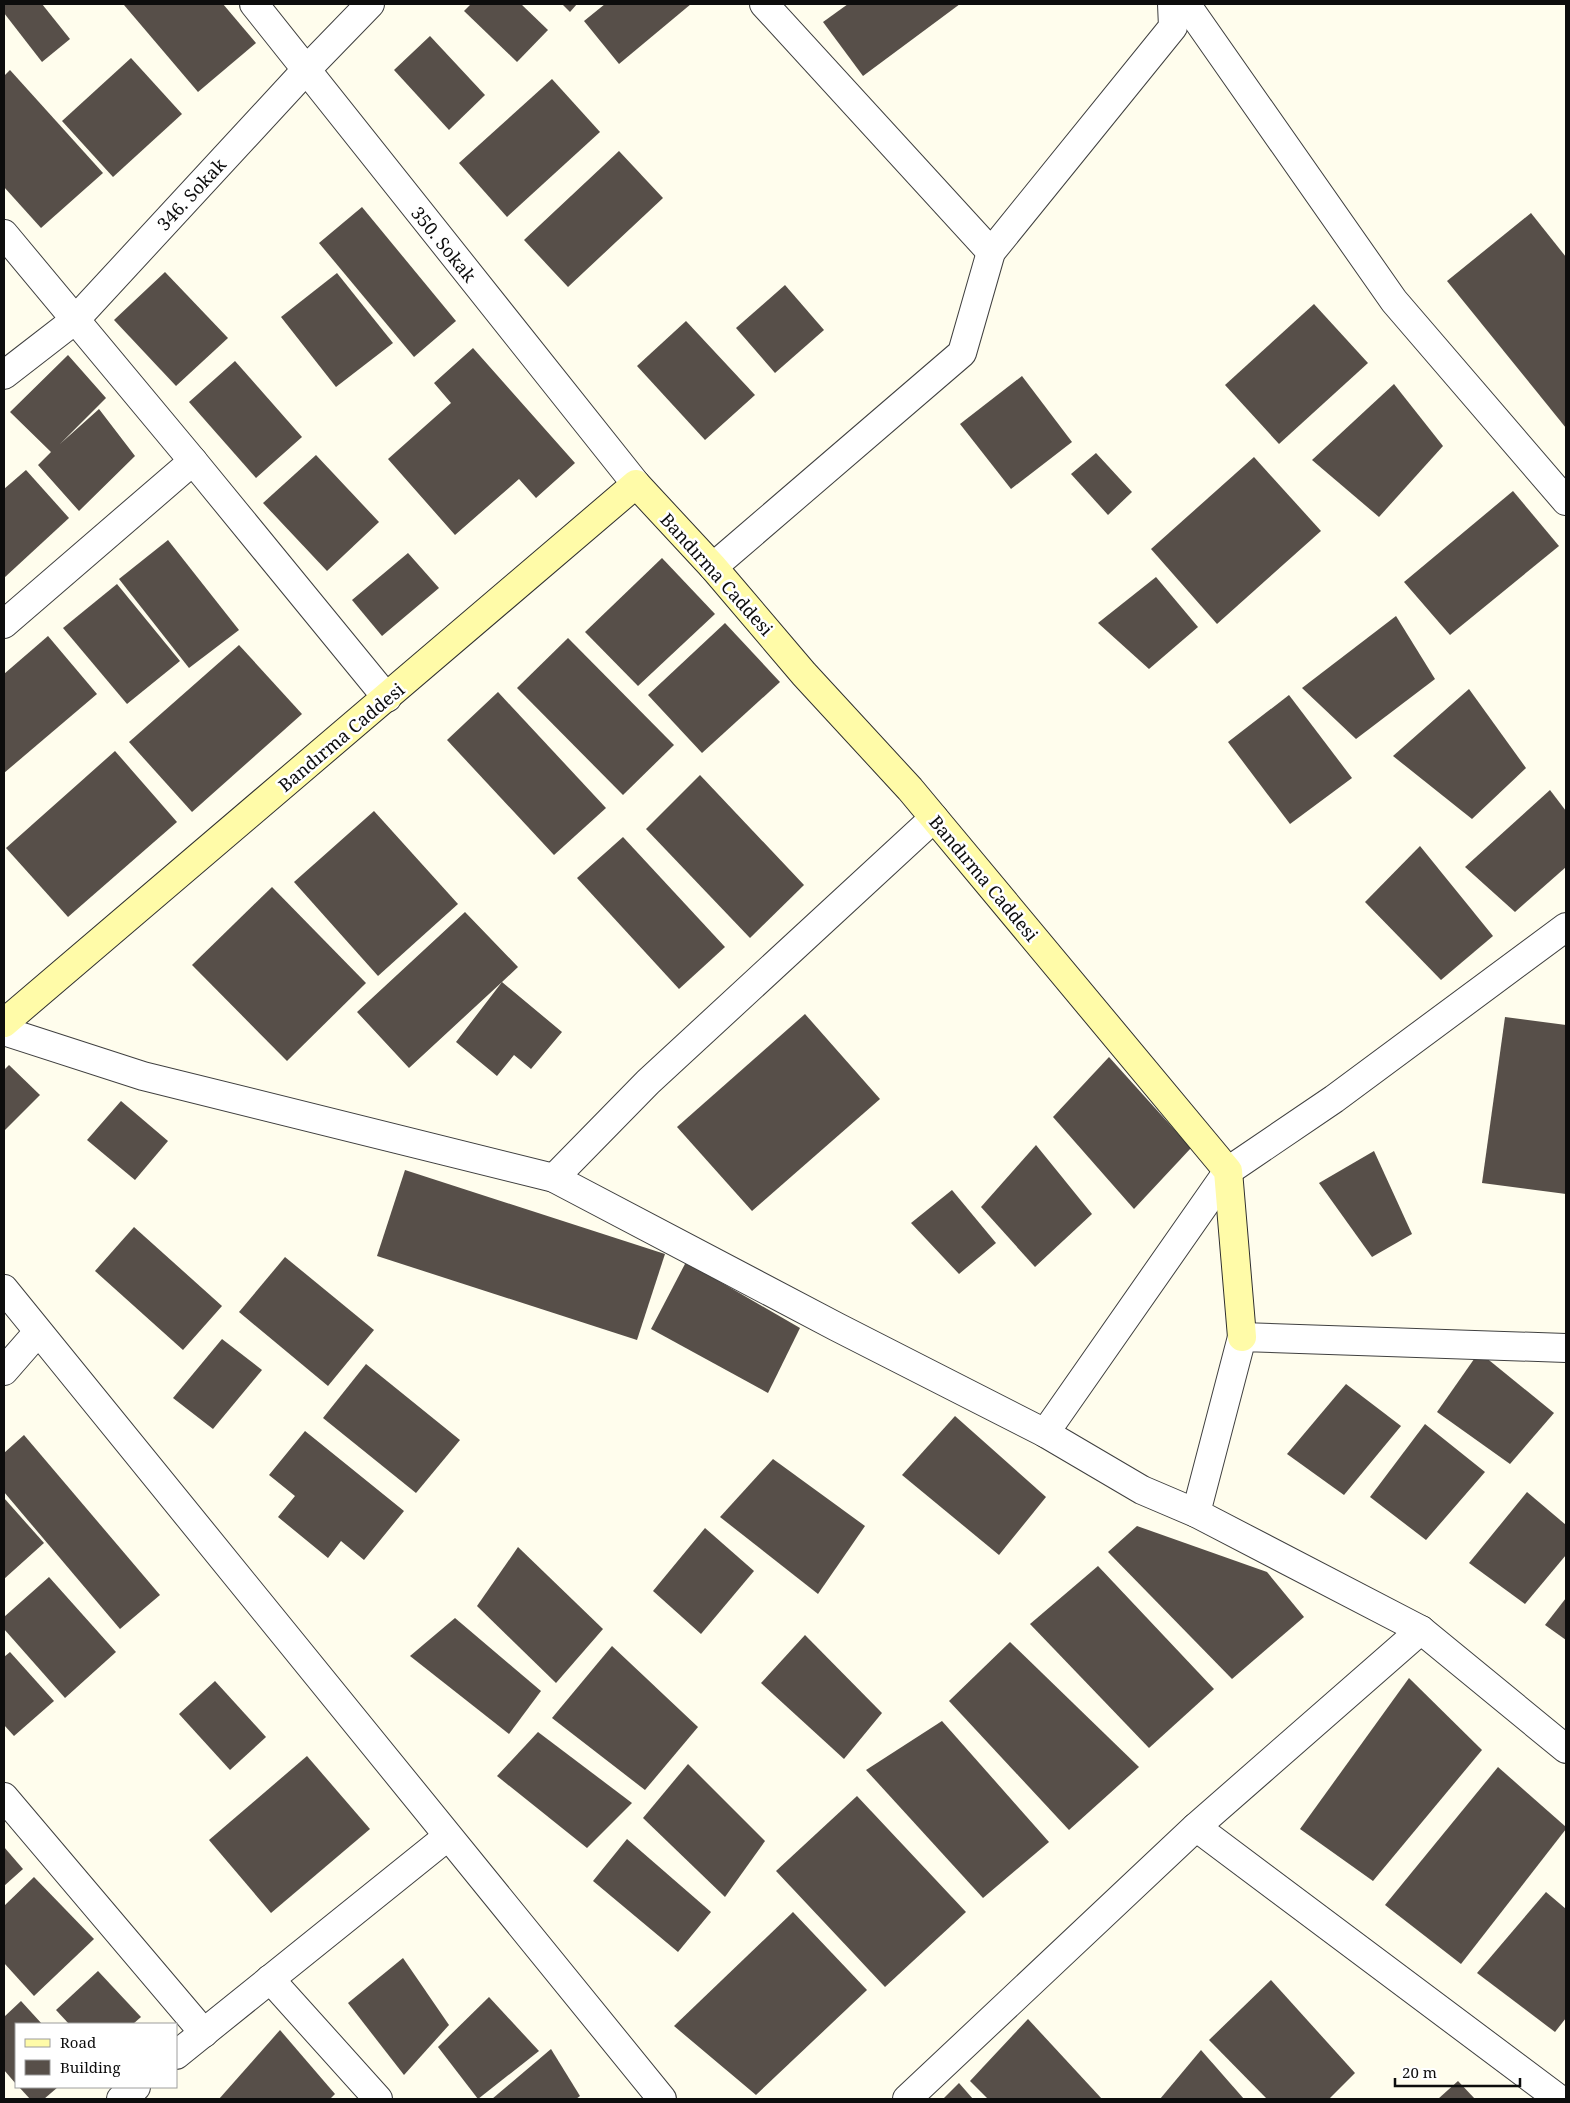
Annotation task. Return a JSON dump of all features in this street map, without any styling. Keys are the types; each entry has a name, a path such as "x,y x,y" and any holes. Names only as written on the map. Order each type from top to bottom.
{"street":[{"name":"350. Sokak","path":"254,4 636,484"},
{"name":"346. Sokak","path":"4,375 75,320 306,70 370,4"},
{"path":"764,4 991,252"},
{"path":"713,568 962,353 991,252 1173,27 1172,4"},
{"path":"1186,4 1394,301 1566,501"},
{"path":"4,234 387,698"},
{"path":"4,624 193,461"},
{"name":"Bandırma Caddesi","path":"4,1023 636,484 713,568 804,674 903,781 1228,1171"},
{"path":"554,1178 655,1076 934,818"},
{"path":"1045,1433 1228,1171 1334,1099 1566,927"},
{"path":"4,1031 142,1076 554,1178 1045,1433 1142,1490 1196,1513 1420,1630 1566,1749"},
{"path":"1196,1513 1242,1337 1228,1171"},
{"path":"4,1289 447,1837 662,2099"},
{"path":"4,1371 38,1332"},
{"path":"1242,1337 1566,1348"},
{"path":"907,2099 1196,1827 1420,1630"},
{"path":"4,1797 204,2033"},
{"path":"1196,1827 1560,2099"},
{"path":"178,2053 447,1837"},
{"path":"270,1979 378,2099"},
{"path":"121,2099 135,2088"}],"building":[{"path":"4,4 42,4 70,39 42,62 4,13"},
{"path":"223,4 256,43 198,92 124,5"},
{"path":"471,4 521,4 548,30 517,62 464,11"},
{"path":"562,4 577,4 570,12"},
{"path":"605,4 691,4 619,64 584,21"},
{"path":"848,4 960,4 863,76 823,22"},
{"path":"430,36 485,95 449,130 394,70"},
{"path":"131,58 182,114 113,177 62,121"},
{"path":"10,70 103,173 41,228 4,187 4,76"},
{"path":"552,79 600,132 507,217 459,163"},
{"path":"619,151 663,198 568,287 524,240"},
{"path":"362,207 456,321 414,357 319,243"},
{"path":"1531,213 1566,257 1566,428 1447,281"},
{"path":"165,272 228,338 176,386 114,320"},
{"path":"337,273 393,343 336,387 281,317"},
{"path":"785,285 824,330 775,373 736,328"},
{"path":"1314,304 1368,363 1279,444 1225,385"},
{"path":"686,321 755,395 705,440 637,366"},
{"path":"473,348 575,463 536,498 519,479 455,535 388,459 451,403 434,383"},
{"path":"68,355 106,398 60,444 99,409 135,456 79,511 38,465 51,452 10,412"},
{"path":"235,361 302,437 256,478 189,402"},
{"path":"1022,376 1072,442 1011,489 960,424"},
{"path":"1394,384 1443,446 1379,517 1312,460"},
{"path":"1096,453 1132,492 1108,515 1071,474"},
{"path":"316,455 379,522 327,571 263,503"},
{"path":"1254,457 1321,531 1217,624 1151,549"},
{"path":"26,470 69,518 4,578 4,489"},
{"path":"1513,491 1559,546 1450,635 1404,582"},
{"path":"168,540 239,630 189,668 119,579"},
{"path":"408,553 439,588 382,636 352,600"},
{"path":"662,558 715,614 638,686 585,632"},
{"path":"1156,577 1198,627 1149,669 1098,623"},
{"path":"117,584 180,661 127,704 63,628"},
{"path":"1396,616 1435,679 1356,739 1302,688"},
{"path":"725,623 780,682 702,753 648,695"},
{"path":"48,636 97,694 4,773 4,674"},
{"path":"568,638 674,745 623,795 517,688"},
{"path":"239,645 302,714 192,812 129,742"},
{"path":"1469,689 1526,768 1472,819 1393,756"},
{"path":"498,692 606,808 554,855 447,740"},
{"path":"1289,695 1352,778 1290,824 1228,742"},
{"path":"115,751 177,822 68,917 6,848"},
{"path":"700,775 804,885 750,938 646,829"},
{"path":"1550,790 1566,811 1566,867 1515,912 1465,867"},
{"path":"374,811 458,904 378,976 294,882"},
{"path":"623,837 725,947 679,989 577,878"},
{"path":"1420,846 1493,936 1441,980 1365,902"},
{"path":"272,887 366,983 287,1061 192,965"},
{"path":"465,912 518,967 409,1068 357,1012"},
{"path":"502,982 562,1032 531,1069 514,1055 497,1076 456,1042"},
{"path":"805,1014 880,1099 752,1211 677,1127"},
{"path":"1505,1017 1566,1025 1566,1194 1482,1183"},
{"path":"1109,1057 1191,1148 1134,1209 1053,1117"},
{"path":"9,1065 40,1095 4,1131 4,1070"},
{"path":"121,1101 168,1141 135,1180 87,1140"},
{"path":"1036,1145 1092,1214 1035,1267 981,1207"},
{"path":"1374,1151 1412,1234 1372,1257 1319,1183"},
{"path":"405,1170 665,1254 637,1340 377,1256"},
{"path":"952,1190 996,1243 959,1274 911,1223"},
{"path":"134,1227 222,1306 183,1350 95,1271"},
{"path":"285,1257 374,1330 328,1386 239,1312"},
{"path":"686,1262 800,1328 768,1393 651,1329"},
{"path":"222,1339 262,1370 213,1429 173,1398"},
{"path":"1479,1352 1554,1413 1510,1464 1437,1412"},
{"path":"366,1364 460,1440 416,1493 323,1418"},
{"path":"1346,1384 1401,1426 1344,1495 1287,1454"},
{"path":"955,1416 1046,1497 999,1555 902,1475"},
{"path":"1425,1424 1485,1472 1426,1540 1370,1497"},
{"path":"305,1431 404,1511 364,1560 341,1541 328,1558 278,1517 295,1496 269,1475"},
{"path":"24,1435 160,1595 120,1629 4,1492 4,1453"},
{"path":"773,1459 865,1526 818,1594 720,1517"},
{"path":"1527,1492 1566,1525 1566,1555 1525,1604 1469,1563"},
{"path":"4,1498 44,1543 4,1579"},
{"path":"1137,1526 1267,1572 1304,1617 1232,1679 1108,1552"},
{"path":"705,1528 754,1571 701,1634 653,1591"},
{"path":"518,1547 603,1629 556,1683 477,1606"},
{"path":"1098,1566 1214,1689 1149,1748 1030,1624"},
{"path":"49,1577 116,1652 65,1698 4,1629 4,1617"},
{"path":"1566,1598 1566,1640 1545,1625"},
{"path":"455,1618 541,1691 509,1734 410,1656"},
{"path":"805,1635 882,1713 844,1759 761,1683"},
{"path":"1010,1642 1139,1767 1069,1830 949,1701"},
{"path":"612,1646 698,1727 645,1790 552,1718"},
{"path":"10,1652 54,1701 14,1736 4,1725 4,1657"},
{"path":"1409,1678 1482,1750 1373,1881 1300,1829"},
{"path":"215,1681 266,1737 230,1770 179,1714"},
{"path":"942,1721 1049,1842 983,1898 866,1770"},
{"path":"538,1732 632,1803 587,1848 497,1776"},
{"path":"307,1756 370,1829 271,1913 209,1840"},
{"path":"688,1764 765,1841 725,1897 643,1818"},
{"path":"1498,1767 1566,1829 1461,1964 1385,1905"},
{"path":"857,1796 966,1912 885,1987 776,1871"},
{"path":"627,1839 711,1912 678,1952 593,1881"},
{"path":"4,1847 23,1869 4,1886"},
{"path":"34,1877 94,1939 34,1996 4,1963 4,1906"},
{"path":"1546,1892 1566,1909 1566,2018 1555,2032 1477,1973"},
{"path":"793,1912 867,1990 756,2095 674,2026"},
{"path":"403,1958 449,2025 404,2075 348,2003"},
{"path":"98,1971 141,2017 134,2023 68,2023 56,2010"},
{"path":"1271,1980 1355,2073 1329,2099 1267,2099 1209,2040"},
{"path":"489,1997 539,2051 478,2099 438,2047"},
{"path":"21,2001 41,2023 15,2023 15,2083 4,2070 4,2017"},
{"path":"1028,2019 1102,2099 988,2099 970,2081"},
{"path":"280,2030 335,2094 330,2099 219,2099"},
{"path":"551,2049 580,2096 576,2099 492,2099"},
{"path":"1201,2050 1244,2099 1160,2099"},
{"path":"1458,2081 1475,2099 1438,2099"},
{"path":"959,2083 973,2099 943,2099"},
{"path":"20,2088 57,2088 44,2099 30,2099"}]}
